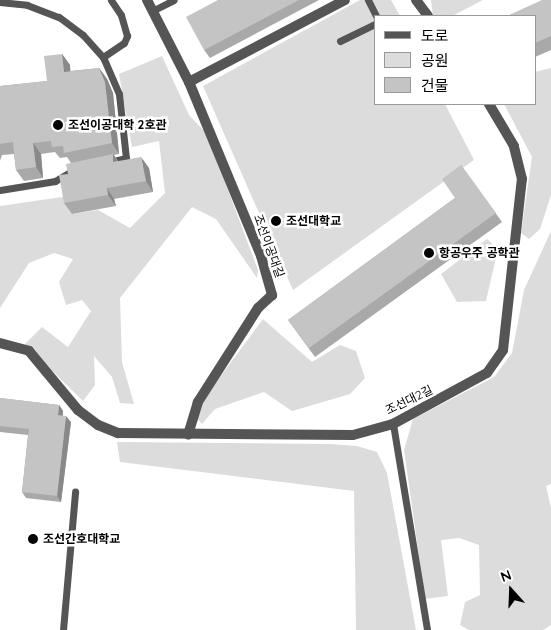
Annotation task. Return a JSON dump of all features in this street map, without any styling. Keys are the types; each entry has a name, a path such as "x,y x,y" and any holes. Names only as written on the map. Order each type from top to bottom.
{"street":[{"name":"조선이공대길","path":"147,0 154,10 189,82 261,256 272,295 258,308 198,402 188,434"},
{"path":"189,82 345,0"},
{"path":"416,0 427,15"},
{"name":"조선대2길","path":"0,343 29,352 78,410 107,430 126,434 353,435 393,424 487,374 503,350 522,179 514,146 490,105"}],"lane":[{"path":"103,57 124,44 128,36 124,21 111,0"},
{"path":"154,10 174,0"},
{"path":"368,0 376,15"},
{"path":"0,2 28,5 59,17 83,35 103,57 119,94 126,158 101,164"},
{"path":"340,41 374,24"},
{"path":"0,190 55,181 70,170 85,167"},
{"path":"393,424 427,630"},
{"path":"63,630 75,492"}],"green space":[{"path":"360,0 391,0 399,15 374,15 374,105 446,105 474,160 293,290 203,86"},
{"path":"431,0 483,0 454,15 433,15"},
{"path":"162,56 189,115 207,134 258,270 257,278 216,219 192,207 120,298 122,362 134,404 120,403 112,377 94,356 95,385 83,401 25,344 42,327 68,347 91,311 82,300 66,305 59,282 73,259 54,253 29,263 0,308 0,206 69,196 72,214 98,210 130,228 165,193 159,141 132,147 119,74"},
{"path":"551,68 551,195 540,229 529,239 521,233 532,157 505,105 536,105 536,72"},
{"path":"551,231 551,484 546,486 551,508 551,625 543,630 469,630 460,625 465,602 480,595 479,545 459,538 441,540 448,596 425,599 404,450 413,419 494,377 512,353 524,290"},
{"path":"487,239 498,249 486,301 457,302 441,274"},
{"path":"263,319 312,362 340,345 356,351 365,378 350,394 292,411 264,392 215,409 202,424 196,417 208,393"},
{"path":"117,442 330,444 357,446 377,452 387,473 416,630 356,630 354,491 120,462"}],"building":[{"path":"218,0 299,0 204,50 186,17"},
{"path":"542,0 551,0 551,36 536,43 536,15 509,15"},
{"name":"조선이공대학 2호관","path":"62,54 64,72 99,68 105,82 112,143 64,153 63,146 52,147 51,141 33,143 36,167 16,170 13,142 0,144 0,86 47,81 44,56"},
{"path":"113,154 113,162 141,157 146,181 107,188 108,195 64,203 59,175 68,174 66,164"},
{"path":"461,165 496,213 309,348 288,320 455,198 442,179"},
{"path":"0,398 59,405 58,415 66,416 57,496 22,492 29,429 0,426"}],"place":[{"name":"조선이공대학 2호관","path":"58,125"},
{"name":"조선대학교","path":"276,221"},
{"name":"항공우주 공학관","path":"429,253"},
{"name":"조선간호대학교","path":"33,539"}]}
